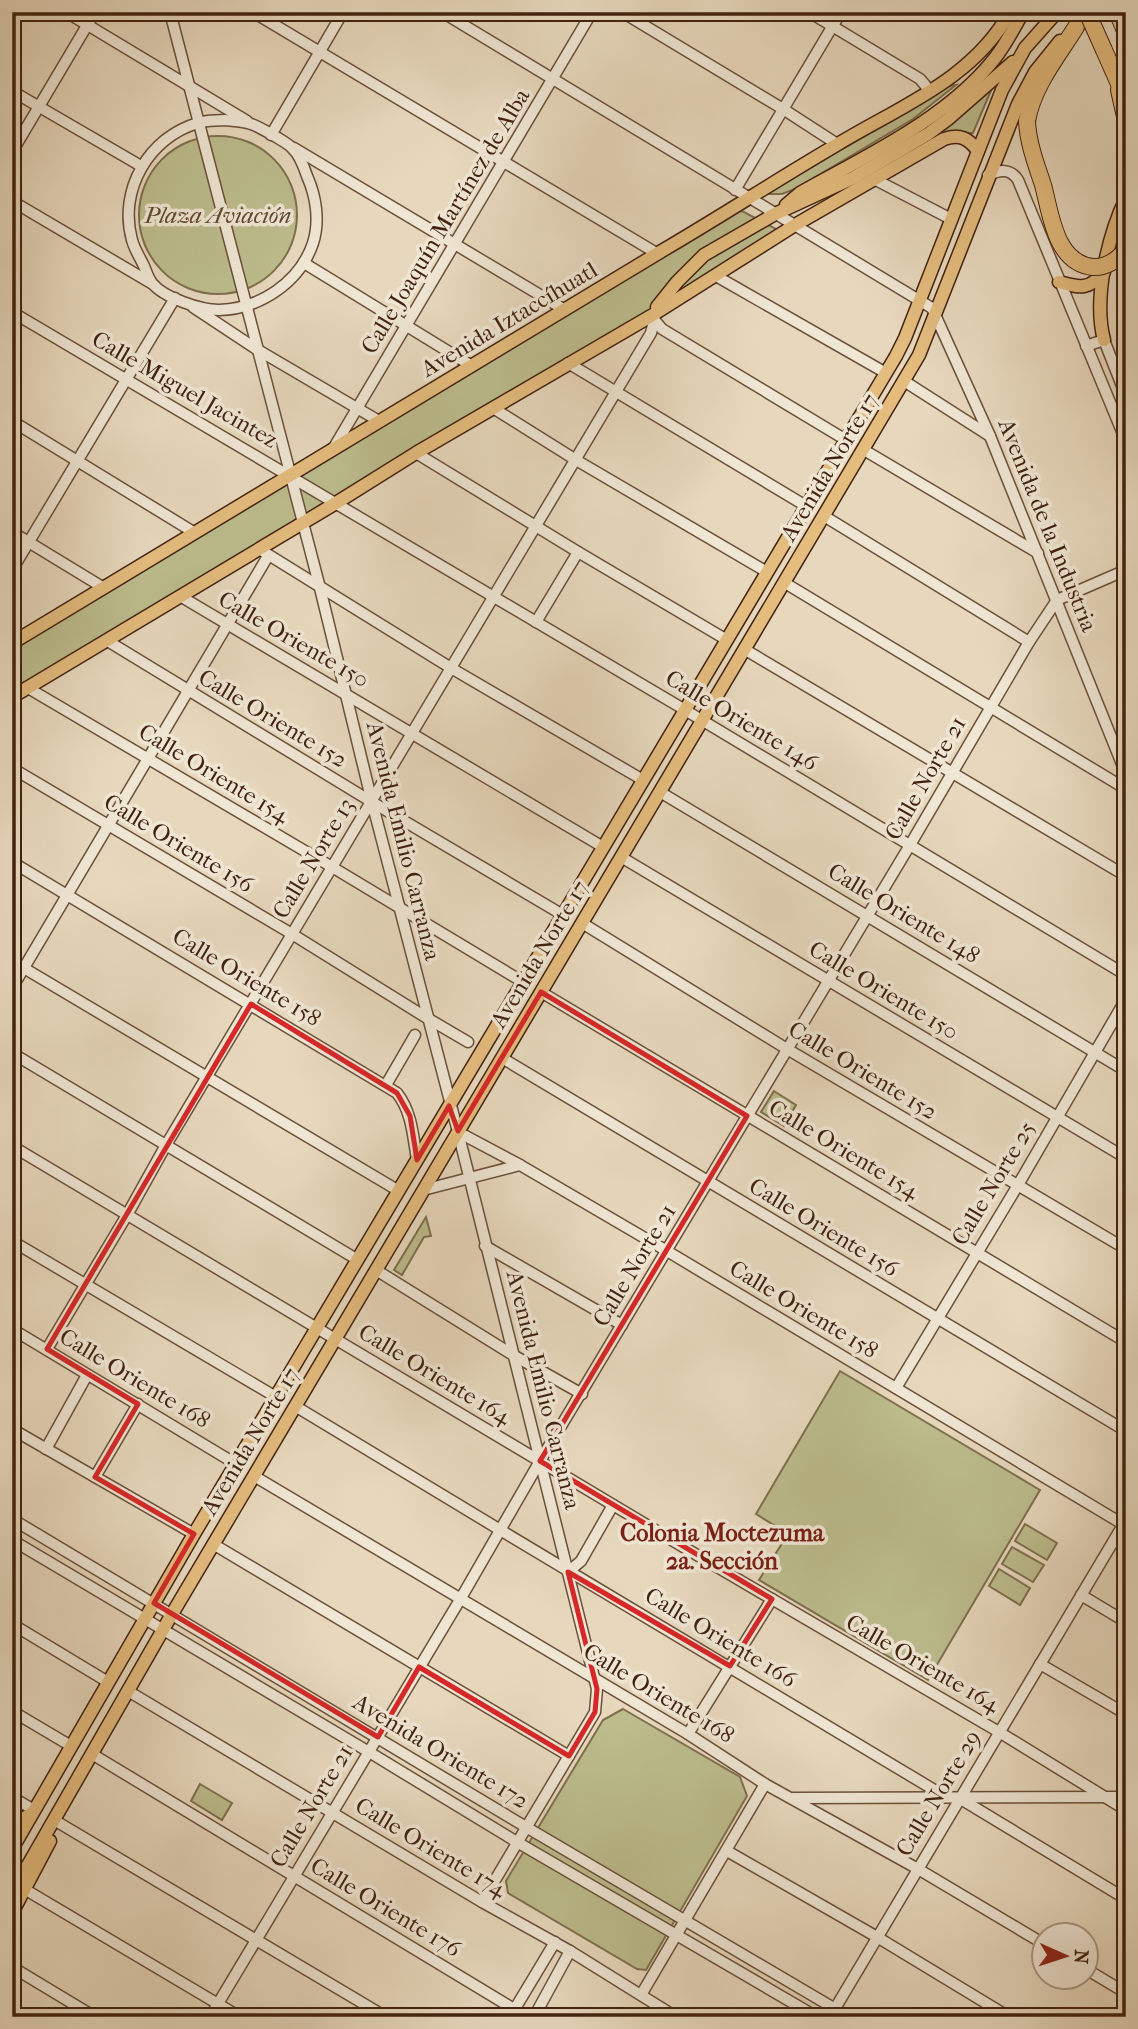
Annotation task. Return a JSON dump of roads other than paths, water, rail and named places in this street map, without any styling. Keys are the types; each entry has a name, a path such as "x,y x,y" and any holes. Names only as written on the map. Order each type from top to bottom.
{"highway":[{"path":"1087,12 1126,100"},
{"path":"1117,12 1126,33"},
{"path":"1076,27 1034,95 1027,121 1029,139 1057,233 1067,254 1078,263 1102,267 1126,250"},
{"path":"1118,85 1126,121"}],"main road":[{"path":"775,214 800,193 924,121 946,105 994,60 1024,12"},
{"path":"651,316 677,282 704,255 775,214 853,178 928,134 948,119 1019,57 1056,12"},
{"name":"Avenida Norte 17","path":"12,1893 213,1544 919,355 989,175 1029,82 1053,49 1076,27 1099,12"},
{"name":"Avenida Iztaccíhuatl","path":"12,643 837,144 930,91 972,62 1008,17"},
{"name":"Avenida Norte 17","path":"12,1849 194,1534 886,373 905,338 1002,89 1019,57"},
{"path":"12,697 180,596 264,552 303,523 416,453 651,316 795,225 950,137 960,136 967,139 978,151"},
{"path":"1104,340 1099,313 1100,296 1119,211 1126,198"},
{"path":"1059,282 1086,286 1095,282 1104,272"},
{"path":"12,1831 16,1824 34,1810"},
{"path":"12,1913 50,1844 54,1820"}],"street":[{"path":"66,12 565,310"},
{"path":"12,152 95,12"},
{"name":"Avenida Emilio Carranza","path":"170,12 320,588 596,1679"},
{"path":"253,12 658,254"},
{"path":"271,135 343,12"},
{"name":"Avenida de la Industria","path":"442,12 932,308 990,436 1126,774"},
{"name":"Calle Joaquín Martínez de Alba","path":"333,450 592,12"},
{"path":"622,12 783,108 837,144"},
{"path":"809,12 920,79 930,91"},
{"path":"735,190 841,12"},
{"path":"990,12 1008,17"},
{"path":"12,91 141,166"},
{"path":"153,284 132,239 130,227 132,190 141,166 157,146 178,131 200,122 225,120 251,124"},
{"path":"190,306 219,310 247,306 263,300 278,290 304,263 313,242 317,218 314,192 292,147"},
{"path":"989,175 1005,171 1016,177 1126,441"},
{"path":"876,180 951,219"},
{"path":"12,201 379,421"},
{"path":"304,263 472,366"},
{"path":"716,276 886,373"},
{"path":"12,570 175,298"},
{"name":"Calle Miguel Jacintez","path":"12,312 336,503"},
{"path":"651,316 662,329 845,440"},
{"name":"Calle Norte 13","path":"47,1349 206,1077 651,333 651,316"},
{"path":"1086,346 1104,340 1126,396"},
{"path":"568,363 806,506"},
{"path":"904,381 990,436"},
{"path":"493,408 767,572"},
{"path":"12,421 195,533"},
{"path":"864,450 1038,554"},
{"path":"416,453 727,640"},
{"name":"Calle Oriente 146","path":"336,503 1126,975"},
{"path":"824,516 1029,642"},
{"path":"12,532 104,588"},
{"path":"12,988 228,625 264,552 451,667 643,780"},
{"path":"536,622 578,552"},
{"path":"1057,600 1126,570"},
{"path":"785,583 1126,789"},
{"name":"Calle Oriente 150","path":"180,596 603,847"},
{"name":"Calle Norte 21","path":"210,2017 1029,642 1057,600"},
{"name":"Calle Oriente 152","path":"106,640 564,915"},
{"path":"744,649 1126,876"},
{"name":"Calle Oriente 154","path":"28,688 523,982"},
{"name":"Calle Oriente 156","path":"12,768 468,1042"},
{"name":"Calle Oriente 148","path":"660,792 1126,1071"},
{"name":"Calle Oriente 150","path":"621,857 1126,1158"},
{"name":"Calle Oriente 158","path":"12,862 397,1093 410,1116 417,1160"},
{"name":"Calle Oriente 152","path":"582,923 787,1049 1126,1249"},
{"path":"12,961 399,1191"},
{"name":"Calle Oriente 154","path":"541,992 1126,1342"},
{"name":"Calle Norte 25","path":"896,1388 1126,999"},
{"path":"386,1085 415,1035"},
{"path":"12,1053 358,1260"},
{"name":"Calle Oriente 156","path":"502,1058 1126,1431"},
{"name":"Calle Oriente 158","path":"458,1132 667,1251 1125,1523"},
{"name":"Calle Oriente 164","path":"12,1146 1126,1810"},
{"path":"424,1190 520,1165"},
{"path":"12,1241 276,1397"},
{"path":"485,1246 622,1325"},
{"path":"376,1270 513,1355 582,1394"},
{"name":"Calle Oriente 168","path":"12,1329 236,1464"},
{"path":"46,1449 87,1375"},
{"path":"95,1476 138,1405"},
{"name":"Calle Oriente 166","path":"295,1406 946,1797"},
{"path":"12,1429 194,1534"},
{"name":"Calle Oriente 168","path":"254,1476 688,1734 765,1784 918,1869 1030,1936"},
{"path":"568,1572 581,1561 613,1504"},
{"name":"Avenida Oriente 172","path":"12,1519 686,1920 832,2012 849,2017"},
{"name":"Calle Norte 29","path":"832,2012 1125,1523"},
{"name":"Avenida Oriente 172","path":"12,1540 517,1843 817,2017"},
{"path":"213,1544 569,1756"},
{"path":"1081,1594 1126,1622"},
{"path":"688,1734 772,1599"},
{"path":"12,1624 108,1682"},
{"path":"1040,1664 1126,1714"},
{"path":"482,1902 595,1712 596,1679"},
{"name":"Calle Oriente 174","path":"128,1691 482,1902 555,1942 676,2017"},
{"path":"12,1711 71,1746"},
{"name":"Calle Oriente 176","path":"92,1754 512,2013"},
{"path":"641,1995 765,1784"},
{"path":"12,1797 34,1810"},
{"path":"790,1798 1126,1797"},
{"path":"959,1798 1126,1899"},
{"path":"54,1820 386,2017"},
{"path":"727,1851 1009,2017"},
{"path":"26,1890 240,2017"},
{"path":"512,2013 555,1942"},
{"path":"534,2017 570,1951"},
{"path":"12,1967 95,2017"},
{"path":"1100,1977 1126,1993"}],"district":[{"name":"Colonia Moctezuma 2a. Sección","path":"722,1547"}],"park label":[{"name":"Plaza Aviación","path":"218,215"}]}
